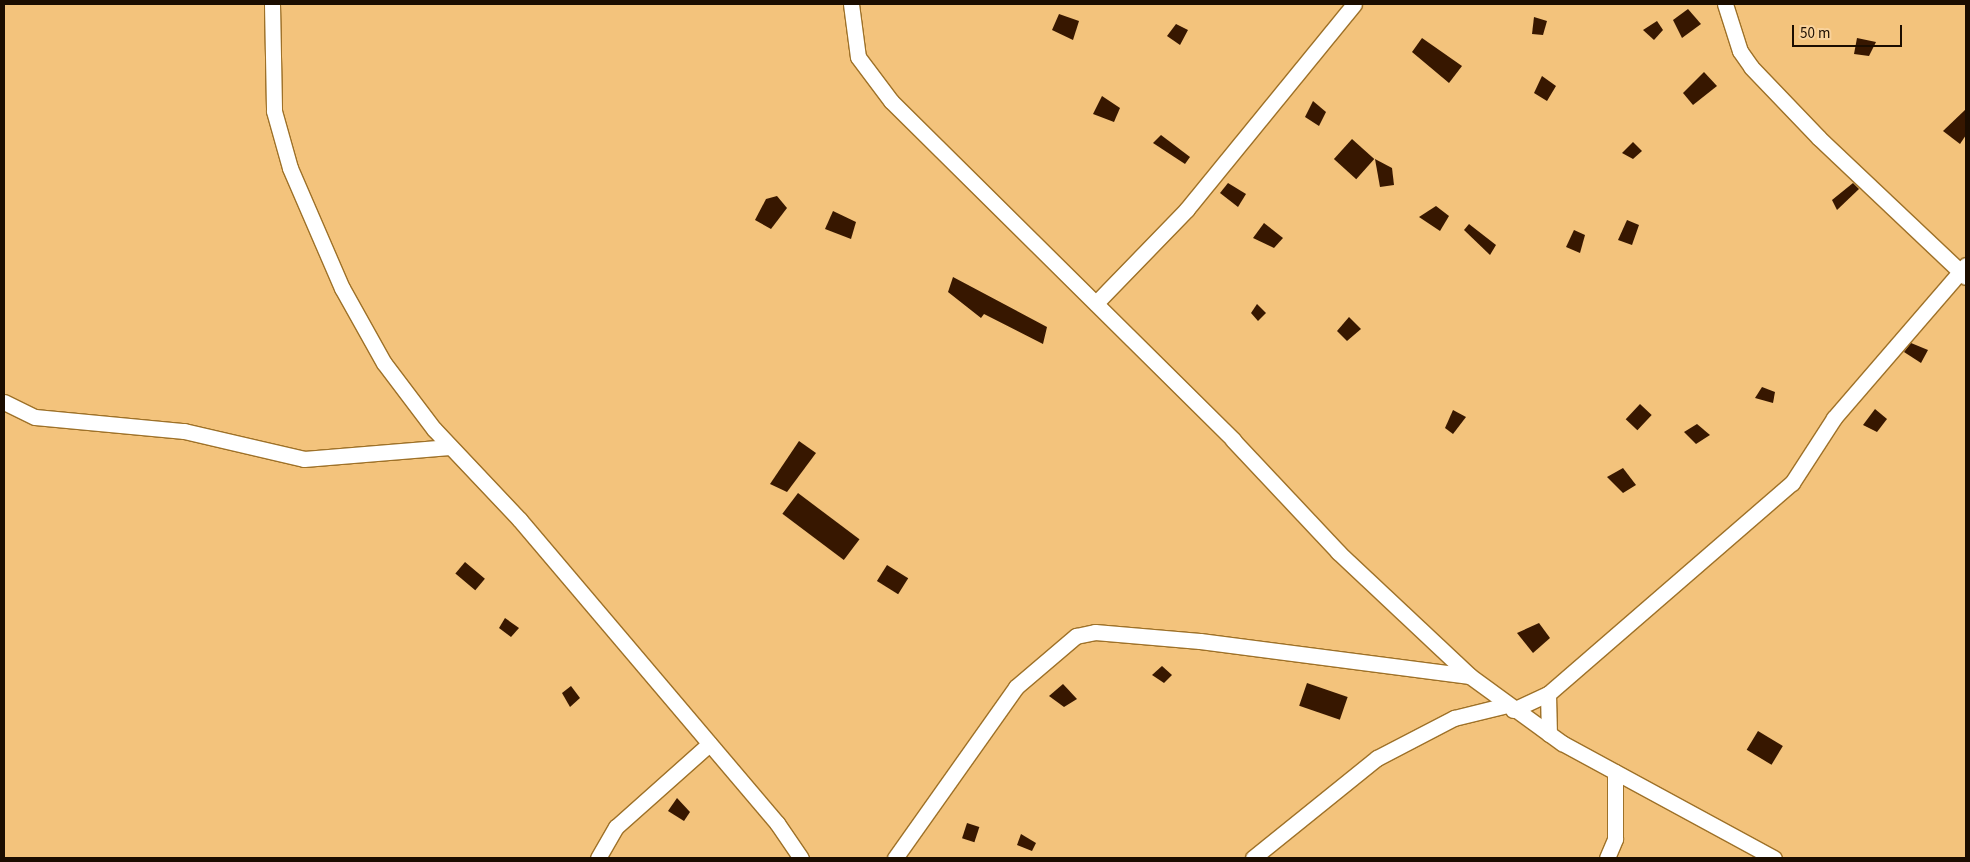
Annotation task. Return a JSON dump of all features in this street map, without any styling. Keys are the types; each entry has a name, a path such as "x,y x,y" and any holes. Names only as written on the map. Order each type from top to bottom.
{"street":[{"path":"272,4 274,111 312,225 384,362 450,447 520,520 709,744 801,858"},
{"path":"851,4 858,57 868,73 935,147 1096,303 1338,552 1470,676 1510,708 1549,734 1774,858"},
{"path":"1096,303 1187,209 1354,4"},
{"path":"1253,858 1274,852 1378,758 1454,718 1510,708 1548,694 1792,483 1834,418 1965,271 1870,188 1751,67 1740,51 1725,4"},
{"path":"4,402 35,417 184,431 304,459 450,447"},
{"path":"895,858 1016,687 1076,636 1095,632 1180,639 1470,676"},
{"path":"1548,694 1549,734"},
{"path":"598,858 616,826 709,744"},
{"path":"1607,858 1615,839 1615,772"}],"building":[{"path":"1688,9 1701,24 1682,38 1673,20"},
{"path":"1059,14 1079,21 1073,40 1052,30"},
{"path":"1534,17 1547,21 1543,35 1532,34"},
{"path":"1657,21 1663,30 1654,40 1643,30"},
{"path":"1176,24 1188,30 1180,45 1167,36"},
{"path":"1422,38 1462,66 1449,83 1412,52"},
{"path":"1857,38 1876,42 1869,56 1854,54"},
{"path":"1704,72 1717,86 1693,105 1683,93"},
{"path":"1542,76 1556,86 1547,101 1534,93"},
{"path":"1102,96 1120,108 1114,122 1093,114"},
{"path":"1313,101 1326,112 1319,126 1305,117"},
{"path":"1966,109 1966,135 1960,144 1943,131"},
{"path":"1161,135 1190,157 1185,164 1153,143"},
{"path":"1352,139 1374,159 1356,179 1334,159"},
{"path":"1633,142 1642,151 1633,159 1622,153"},
{"path":"1375,159 1392,168 1394,185 1380,187"},
{"path":"1228,183 1246,194 1238,207 1220,193"},
{"path":"1853,183 1859,189 1837,210 1832,200"},
{"path":"777,196 787,208 771,229 755,220 766,199"},
{"path":"1436,206 1449,216 1440,231 1419,217"},
{"path":"833,211 856,222 851,239 825,229"},
{"path":"1627,220 1639,225 1632,245 1618,240"},
{"path":"1264,223 1283,238 1274,248 1253,238"},
{"path":"1469,224 1496,245 1490,255 1464,230"},
{"path":"1574,230 1585,235 1580,253 1566,247"},
{"path":"953,277 1047,327 1043,344 984,314 981,318 948,292"},
{"path":"1257,304 1266,313 1258,321 1251,313"},
{"path":"1349,317 1361,329 1347,341 1337,331"},
{"path":"1911,343 1928,350 1921,363 1904,352"},
{"path":"1762,387 1775,392 1773,403 1755,398"},
{"path":"1640,404 1652,415 1637,430 1626,419"},
{"path":"1875,409 1887,419 1877,432 1863,425"},
{"path":"1453,410 1466,417 1453,434 1445,428"},
{"path":"1697,424 1710,435 1696,444 1684,432"},
{"path":"799,441 816,453 787,492 770,484"},
{"path":"1623,468 1636,485 1623,493 1607,477"},
{"path":"798,493 859,539 844,560 782,514"},
{"path":"465,562 485,579 475,590 455,573"},
{"path":"887,565 908,578 898,594 877,581"},
{"path":"505,618 519,628 511,637 499,628"},
{"path":"1539,623 1550,638 1533,653 1517,633"},
{"path":"1162,666 1172,675 1164,683 1152,675"},
{"path":"1307,683 1348,697 1340,720 1299,706"},
{"path":"1063,684 1077,699 1064,707 1049,696"},
{"path":"571,686 580,698 570,707 562,693"},
{"path":"1758,731 1783,746 1772,765 1747,750"},
{"path":"677,798 690,812 684,821 668,811"},
{"path":"967,823 979,827 974,842 962,838"},
{"path":"1021,834 1036,843 1032,851 1017,845"}]}
